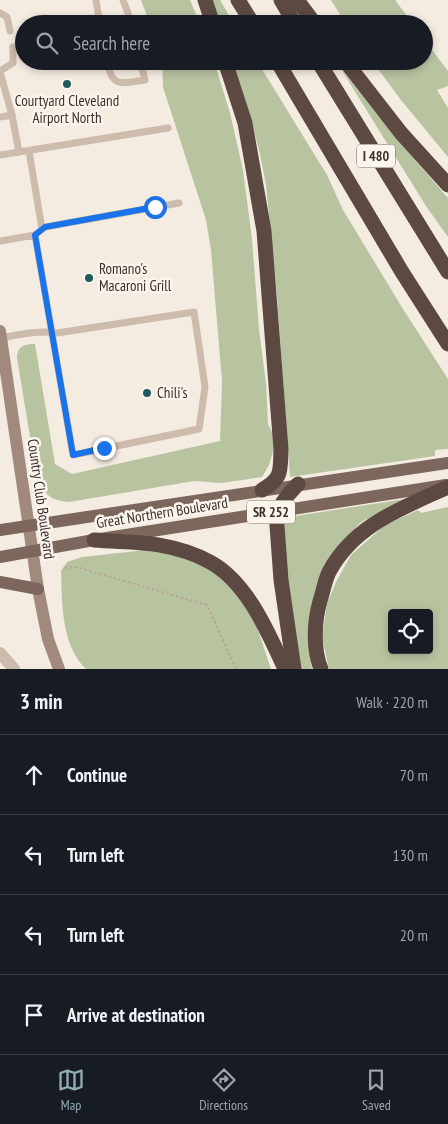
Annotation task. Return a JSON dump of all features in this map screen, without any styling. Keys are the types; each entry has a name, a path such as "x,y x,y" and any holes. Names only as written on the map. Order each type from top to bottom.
{"highway":[{"path":"205,0 210,15"},
{"path":"238,0 247,15"},
{"path":"281,0 290,15"},
{"path":"297,0 308,15"},
{"path":"228,70 245,123 264,231 281,449 280,471 275,483 262,490"},
{"name":"I 480","path":"282,70 402,272 448,344"},
{"name":"I 480","path":"324,70 448,272"},
{"path":"352,70 401,133 448,185"},
{"path":"294,669 281,580 276,512 298,484"},
{"path":"321,669 318,662 315,633 317,612 328,573 347,546 371,524 391,512 448,486"},
{"path":"94,540 157,545 183,551 210,562 237,584 264,623 284,669"}],"main road":[{"name":"Great Northern Boulevard","path":"0,530 448,462"},
{"name":"Great Northern Boulevard","path":"0,557 94,540 448,486"},
{"path":"0,582 38,589"}],"street":[{"name":"Country Club Boulevard","path":"0,336 38,589 48,639 59,669"},
{"path":"0,653 14,669"}],"lane":[{"path":"96,0 98,15"},
{"path":"123,0 129,15"},
{"path":"0,13 6,17 10,31"},
{"path":"12,47 13,63 0,72 12,116 19,152"},
{"path":"109,70 112,78 116,82 122,83 145,80 142,70"},
{"path":"0,117 12,116"},
{"path":"0,155 168,128"},
{"path":"29,151 42,229"},
{"path":"0,241 35,235 45,227 179,203"},
{"path":"0,336 38,332 51,332 57,332 194,312 205,386 199,428 73,455 51,332 35,235"}],"path":[{"path":"65,568 80,568 207,605 236,669"}],"green space":[{"path":"141,0 190,0 196,15 147,15"},
{"path":"211,0 220,0 229,15 217,15"},
{"path":"331,0 395,0 406,15 340,15"},
{"path":"433,51 448,71 448,86 437,90 448,108 448,157 379,70 433,70"},
{"path":"162,70 217,70 230,113 243,170 252,239 268,424 273,434 274,448 269,465 262,477 221,483 194,481 69,502 62,501 47,494 41,486 36,473 17,358 18,351 25,345 35,344 55,464 72,474 220,441 222,381 211,250 206,220 163,87"},
{"path":"236,70 263,70 327,175 343,210 448,379 448,449 435,450 435,456 290,477 277,296 266,185 249,111"},
{"path":"342,70 391,132 448,198 448,237 426,206"},
{"path":"412,498 411,502 376,515 361,523 327,563 314,596 310,614 309,651 312,669 299,669 283,539 285,521 294,520 295,516"},
{"path":"448,507 448,669 329,669 322,637 327,604 336,582 351,555 385,525 418,510 421,513"},
{"path":"165,548 216,569 243,599 255,621 271,669 86,669 78,659 67,636 64,623 61,571 67,562 82,557"}],"place":[{"name":"Courtyard Cleveland Airport North","path":"67,84"},
{"name":"Romano's Macaroni Grill","path":"89,278"},
{"name":"Chili's","path":"147,393"}],"route":[{"path":"104,448 73,455 35,235 45,227 155,207"}]}
